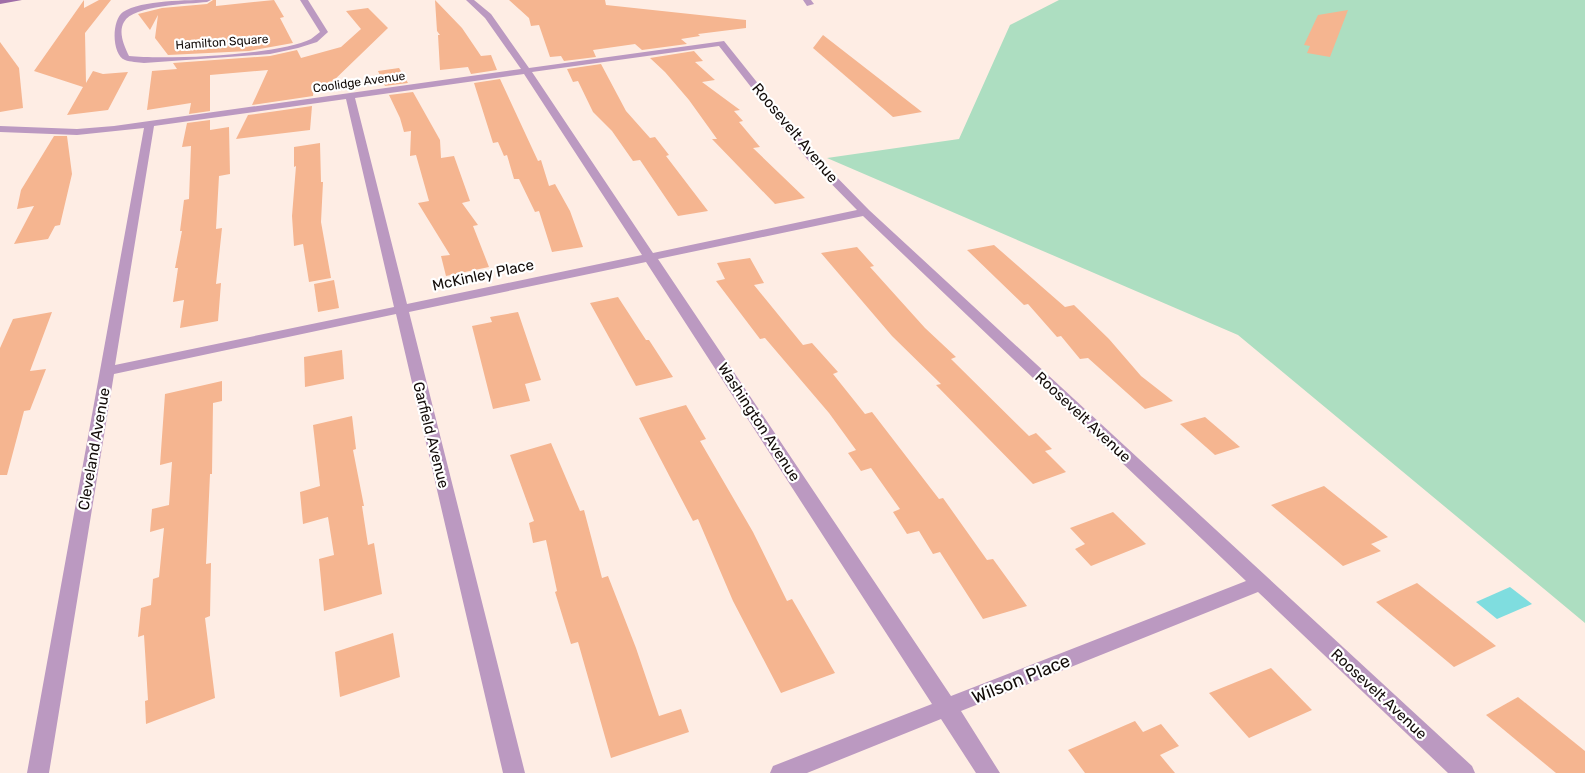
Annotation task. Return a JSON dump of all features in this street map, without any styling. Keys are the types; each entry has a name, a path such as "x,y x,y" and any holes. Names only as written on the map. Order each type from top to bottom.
{"main road":[{"path":"0,2 18,0"}],"street":[{"name":"Hamilton Square","path":"207,0 145,9 125,16 117,30 124,54 129,59 152,60 273,52 305,45 322,35 323,28 304,0"},
{"name":"Washington Avenue","path":"470,0 488,16 527,71 989,773"},
{"name":"Coolidge Avenue","path":"0,129 77,132 149,125 721,44"},
{"name":"Roosevelt Avenue","path":"721,44 811,157 864,212 1464,773"},
{"name":"Garfield Avenue","path":"350,96 514,773"},
{"name":"Cleveland Avenue","path":"38,773 149,125"},
{"name":"McKinley Place","path":"107,371 864,212"},
{"name":"Wilson Place","path":"781,773 1261,583"}],"green space":[{"path":"1059,0 1585,0 1585,623 1238,335 827,158 959,139 1010,25"}],"water":[{"path":"1510,587 1532,604 1497,619 1476,602"}],"building":[{"path":"84,0 84,8 99,0 111,0 85,33 86,83 93,71 103,74 128,72 108,110 67,115 83,87 34,71"},
{"path":"216,0 216,6 274,0 284,17 280,18 293,43 249,51 168,55 155,38 158,15 150,30 138,14 162,8 207,4"},
{"path":"435,0 462,28 481,56 491,55 497,70 471,74 468,67 440,70 438,35 440,35 437,31"},
{"path":"509,0 605,0 606,5 746,20 746,28 698,34 700,36 681,39 687,44 642,50 635,44 593,50 596,57 564,61 561,56 550,57 539,25 531,26 529,18"},
{"path":"368,8 388,28 329,85 314,87 313,96 252,105 268,70 210,75 210,111 189,114 191,103 147,110 152,71 177,69 173,63 270,56 297,50 301,58 341,47 361,29 346,11"},
{"path":"1348,10 1330,57 1307,53 1310,46 1304,45 1318,15"},
{"path":"823,35 922,112 893,117 813,48"},
{"path":"0,42 19,68 23,108 0,112"},
{"path":"694,51 703,61 695,62 715,80 702,82 740,110 734,111 743,121 739,122 760,147 753,148 805,198 775,204 712,139 717,139 689,100 650,58"},
{"path":"601,64 626,111 650,138 655,137 669,155 666,156 708,211 678,216 640,160 633,161 612,131 593,112 578,81 573,82 567,69"},
{"path":"399,68 408,83 385,86 378,71"},
{"path":"500,79 538,161 541,160 549,186 555,184 570,211 583,247 552,252 539,211 535,212 519,179 514,179 507,155 504,156 498,142 493,143 474,83"},
{"path":"413,92 440,140 441,158 454,156 470,201 462,203 478,225 473,226 489,267 446,276 441,256 450,255 418,203 429,201 416,155 410,156 411,131 404,132 400,118 389,95"},
{"path":"312,106 310,130 236,139 248,115"},
{"path":"210,120 210,130 229,127 230,174 219,176 216,229 222,228 216,284 221,283 218,321 180,328 184,300 173,302 178,268 175,268 182,231 180,231 184,200 189,199 191,146 182,147 187,123"},
{"path":"54,136 67,136 72,174 60,225 55,226 48,239 14,244 34,206 17,209 21,190"},
{"path":"320,143 321,182 323,182 321,222 331,278 309,282 303,244 294,246 292,216 296,166 294,167 294,147"},
{"path":"994,245 1065,307 1074,305 1109,339 1141,376 1173,401 1145,409 1088,358 1080,359 1061,336 1057,337 1028,304 1024,305 967,250"},
{"path":"857,247 874,266 870,267 925,328 956,357 951,359 1029,436 1036,433 1052,449 1045,451 1066,472 1033,484 936,385 941,384 892,336 821,253"},
{"path":"750,258 764,283 754,285 803,345 812,343 838,372 833,374 865,414 872,412 939,499 943,498 987,560 993,559 1027,606 983,619 940,552 933,554 919,531 907,534 893,512 900,509 871,468 861,471 848,453 856,450 829,413 765,338 760,339 716,281 725,279 717,263"},
{"path":"334,280 339,308 318,312 314,284"},
{"path":"618,297 673,377 636,386 590,303"},
{"path":"52,312 30,371 46,369 30,410 24,411 7,475 0,475 0,348 13,319"},
{"path":"518,312 541,380 525,384 530,401 493,409 472,326 492,322 490,317"},
{"path":"342,350 344,379 305,387 304,357"},
{"path":"222,381 222,401 213,403 212,474 210,474 206,564 211,563 210,616 205,618 215,698 146,724 145,701 148,700 144,635 138,637 141,608 151,605 153,579 159,577 164,528 150,532 152,509 169,505 172,462 160,465 165,394"},
{"path":"686,405 706,439 700,441 753,532 787,601 792,599 835,673 781,693 733,601 698,519 693,521 639,418"},
{"path":"352,416 356,449 353,450 364,506 362,506 368,545 374,543 382,594 324,611 319,559 334,555 328,517 303,524 300,492 320,486 313,425"},
{"path":"1205,417 1240,447 1215,455 1180,424"},
{"path":"551,443 580,511 584,510 602,578 608,576 636,648 659,716 681,709 689,732 611,758 578,642 571,644 555,592 557,591 546,540 533,543 529,523 534,521 510,455"},
{"path":"1324,486 1388,537 1371,544 1381,551 1343,566 1271,505"},
{"path":"1113,512 1146,544 1091,566 1075,549 1085,544 1070,528"},
{"path":"1417,583 1496,646 1454,667 1376,602"},
{"path":"393,633 400,677 340,697 335,652"},
{"path":"1271,668 1312,710 1249,738 1209,693"},
{"path":"1518,697 1585,751 1585,773 1556,773 1486,715"},
{"path":"1135,721 1143,732 1161,724 1179,746 1160,755 1175,773 1085,773 1068,750"}]}
